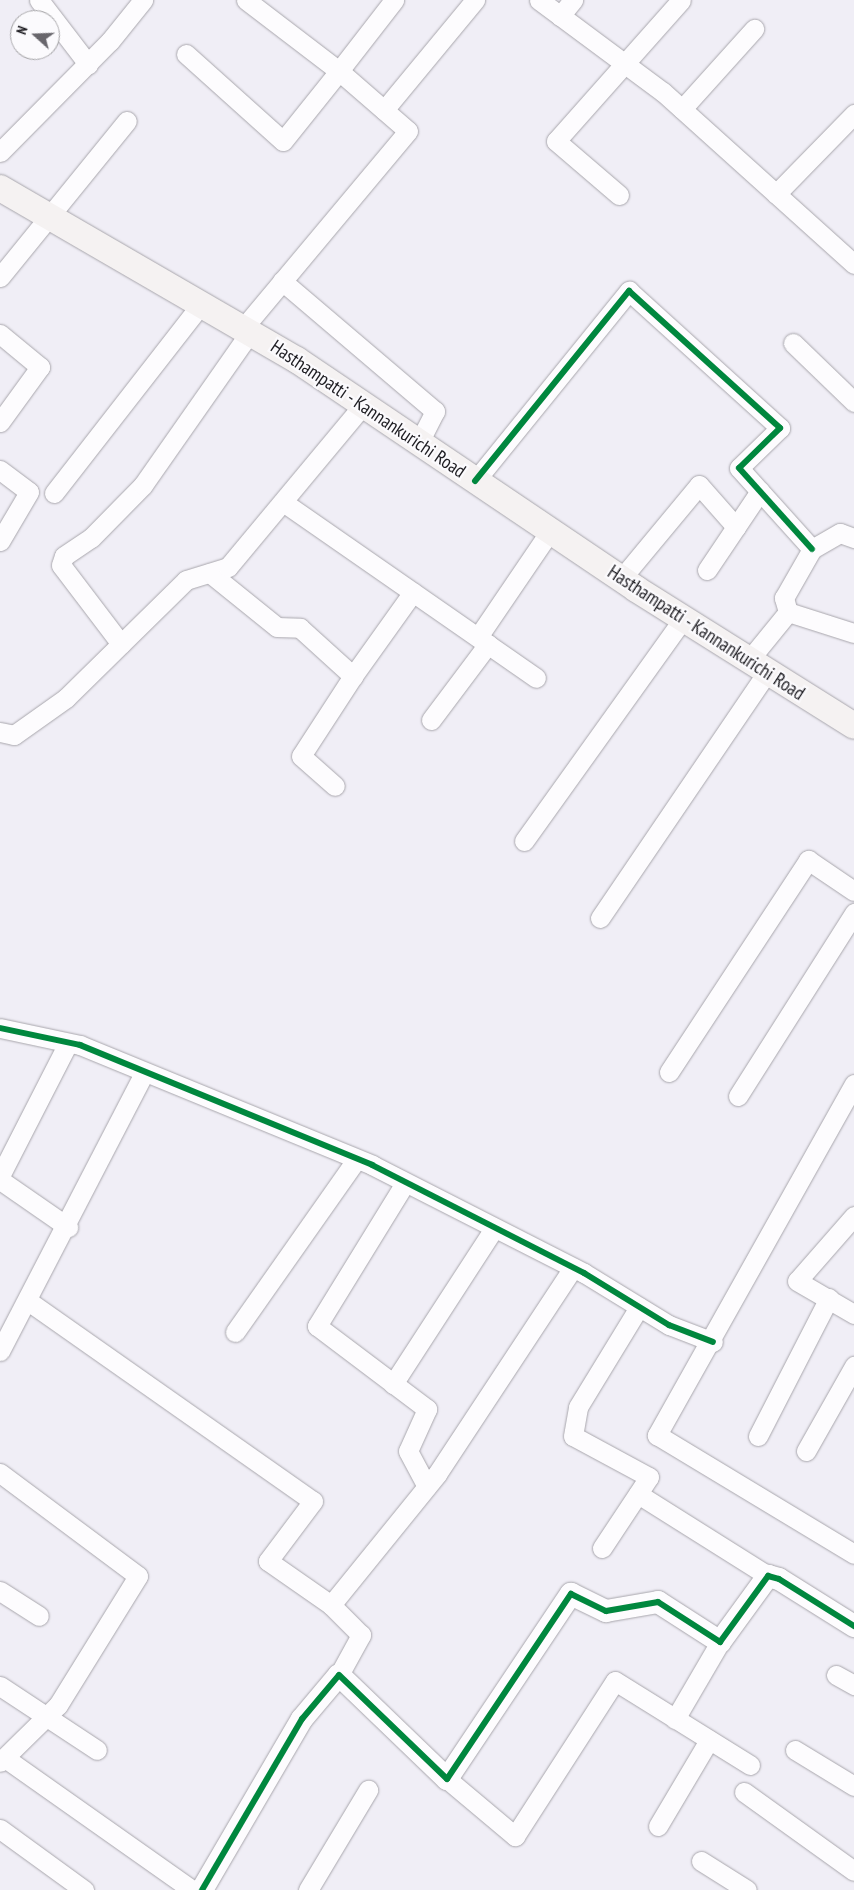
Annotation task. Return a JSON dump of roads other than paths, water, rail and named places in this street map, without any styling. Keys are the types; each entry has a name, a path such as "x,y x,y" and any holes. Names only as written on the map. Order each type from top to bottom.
{"main road":[{"name":"Hasthampatti - Kannankurichi Road","path":"0,188 246,330 419,442 621,579 854,726"}],"street":[{"path":"39,0 88,64"},
{"path":"0,152 88,64 143,0"},
{"path":"121,644 61,565 64,556 91,538 143,486 246,330 282,280 408,130 339,71 246,0"},
{"path":"186,54 283,141 394,0"},
{"path":"384,110 475,0"},
{"path":"539,0 682,109 854,264"},
{"path":"560,16 573,0"},
{"path":"619,195 556,140 681,0"},
{"path":"682,109 754,29"},
{"path":"776,194 854,114"},
{"path":"0,277 127,121"},
{"path":"282,280 435,411 419,442"},
{"path":"476,481 629,291 780,428 739,468 812,549"},
{"path":"54,493 202,303"},
{"path":"0,334 40,367 0,422"},
{"path":"793,343 854,402"},
{"path":"0,732 14,735 66,698 186,580 228,567 363,405"},
{"path":"0,470 29,492 0,541"},
{"path":"621,579 699,486 736,527"},
{"path":"707,570 760,491"},
{"path":"283,502 536,678"},
{"path":"431,720 550,531"},
{"path":"600,918 758,666 788,612 784,598 812,549 840,533 854,538"},
{"path":"210,573 277,627 300,628 353,676"},
{"path":"335,786 301,756 353,676 413,592"},
{"path":"788,612 854,633"},
{"path":"524,841 683,618"},
{"path":"669,1072 808,860 854,891"},
{"path":"738,1096 854,914"},
{"path":"0,1028 68,1043 356,1160 405,1183 493,1230 573,1268 669,1325 713,1342"},
{"path":"0,1176 68,1043"},
{"path":"0,1352 68,1227 144,1073"},
{"path":"854,1084 713,1342 657,1435 854,1554"},
{"path":"235,1332 356,1160"},
{"path":"0,1180 68,1227"},
{"path":"405,1183 317,1326 426,1409 408,1451 427,1486"},
{"path":"854,1216 798,1281 854,1314"},
{"path":"393,1384 493,1230"},
{"path":"331,1605 427,1486 573,1268"},
{"path":"758,1436 829,1298"},
{"path":"28,1301 314,1501 268,1561 331,1605 361,1635 339,1675 302,1719 202,1890"},
{"path":"602,1548 649,1477 573,1436 578,1407 639,1307"},
{"path":"806,1451 854,1366"},
{"path":"0,1473 138,1576 47,1716 2,1760 192,1890"},
{"path":"638,1494 768,1576 779,1579 854,1626"},
{"path":"675,1719 720,1642 768,1576"},
{"path":"0,1591 39,1616"},
{"path":"447,1779 571,1594 606,1611 658,1602 720,1642"},
{"path":"339,1675 447,1779 515,1836 615,1681 750,1765"},
{"path":"836,1675 854,1685"},
{"path":"0,1686 97,1750"},
{"path":"658,1826 709,1740"},
{"path":"796,1750 854,1786"},
{"path":"308,1890 368,1790"},
{"path":"744,1792 854,1871"},
{"path":"0,1829 84,1890"},
{"path":"701,1861 747,1890"}]}
